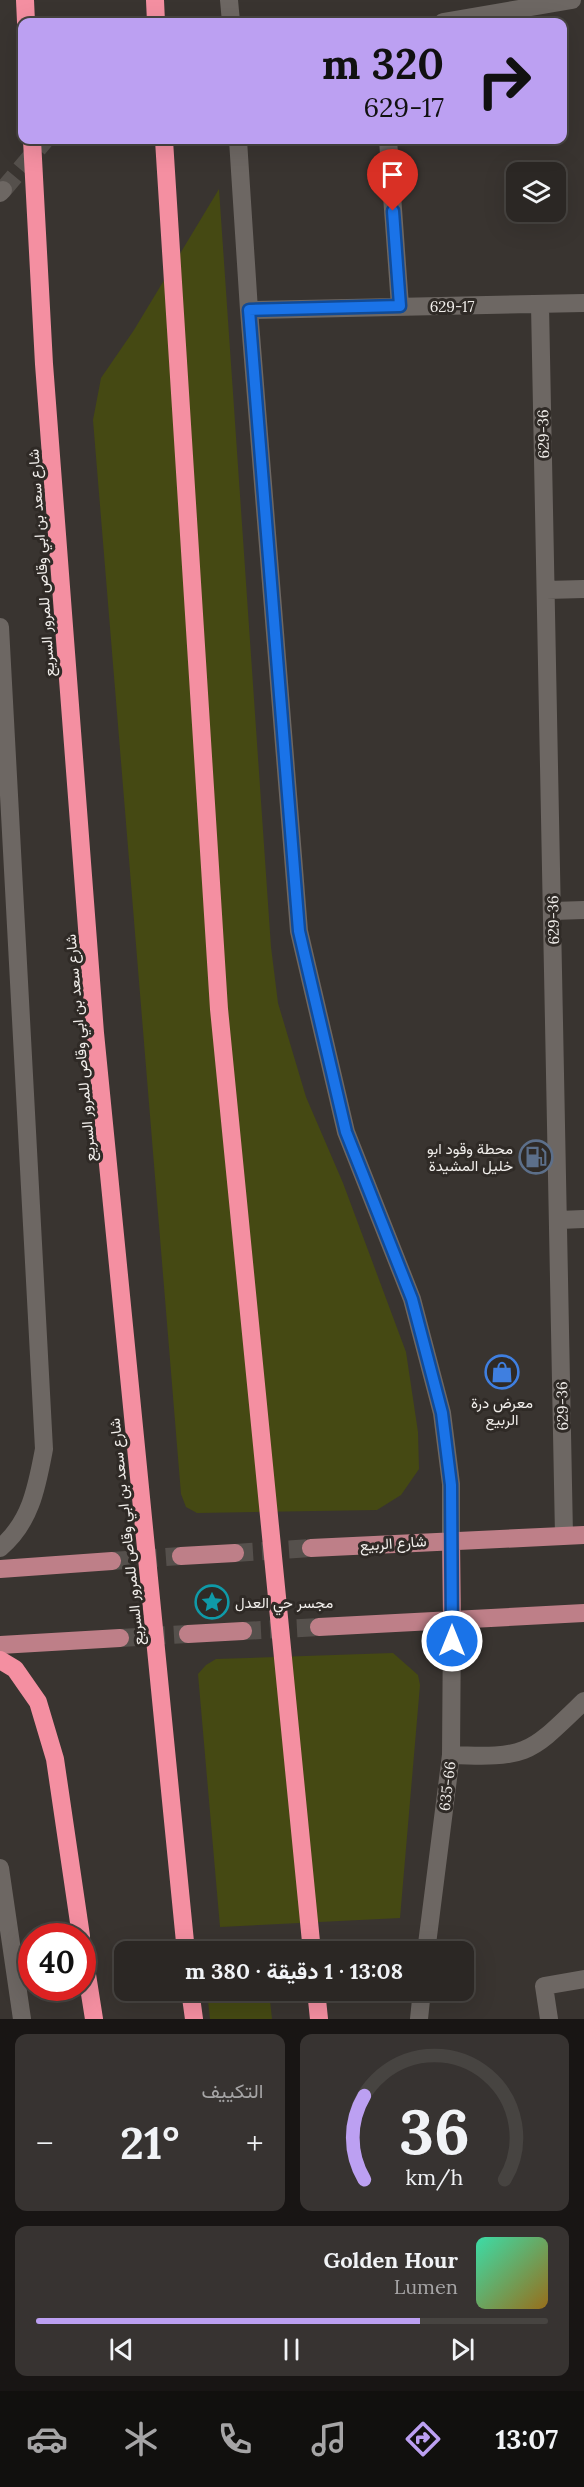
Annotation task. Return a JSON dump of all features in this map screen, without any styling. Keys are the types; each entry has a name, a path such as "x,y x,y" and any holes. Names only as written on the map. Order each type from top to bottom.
{"highway":[{"path":"25,0 26,18"},
{"path":"155,0 156,18"},
{"name":"شارع سعد بن ابي وقاص للمرور السريع","path":"33,144 44,364 95,1033 185,1941"},
{"path":"164,144 219,1009 311,1941"},
{"path":"0,1660 15,1669 38,1702 45,1724 55,1759 79,1923"},
{"path":"91,2001 94,2019"},
{"path":"192,2001 194,2019"},
{"path":"317,2001 319,2019"}],"main road":[{"name":"شارع الربيع","path":"311,1548 451,1539 584,1535"},
{"path":"451,1539 452,1620"},
{"path":"181,1556 235,1553"},
{"path":"0,1569 112,1561"},
{"path":"319,1627 584,1613"},
{"path":"189,1634 243,1631"},
{"path":"0,1645 120,1638"}],"street":[{"path":"229,0 231,18"},
{"path":"466,18 572,0"},
{"path":"238,144 249,310 299,931 346,1132 412,1299 442,1413 451,1485 451,1539"},
{"path":"388,144 400,306"},
{"name":"629-17","path":"249,310 584,303"},
{"name":"629-36","path":"540,305 564,1536"},
{"path":"546,590 584,589"},
{"path":"0,627 44,1449 35,1498 11,1539 0,1548"},
{"path":"553,911 584,910"},
{"path":"559,1220 584,1219"},
{"name":"635-66","path":"427,1941 451,1755 452,1620"},
{"path":"451,1755 500,1757 527,1751 539,1743 584,1701"},
{"path":"0,1868 22,2019"},
{"path":"549,2019 544,1986 584,1979"},
{"path":"419,2019 421,2001"}],"green space":[{"path":"219,189 271,947 278,1003 306,1097 343,1183 406,1352 418,1432 419,1469 401,1495 377,1510 197,1513 186,1507 181,1494 93,420 101,378 134,330"},
{"path":"393,1653 418,1675 420,1685 400,1918 220,1927 198,1674 216,1659"},
{"path":"208,2001 270,2001 272,2019 210,2019"}],"tunnel":[{"path":"3,190 42,144"},
{"path":"235,1553 311,1548"},
{"path":"112,1561 181,1556"},
{"path":"243,1631 319,1627"},
{"path":"120,1638 188,1634"}],"place":[{"name":"محطة وقود ابو خليل المشيدة","path":"536,1157"},
{"name":"معرض درة الربيع","path":"502,1372"},
{"name":"مجسر حي العدل","path":"212,1602"}],"route":[{"path":"393,211 400,306 249,310 299,931 346,1132 412,1299 442,1413 451,1485 452,1641"}]}
